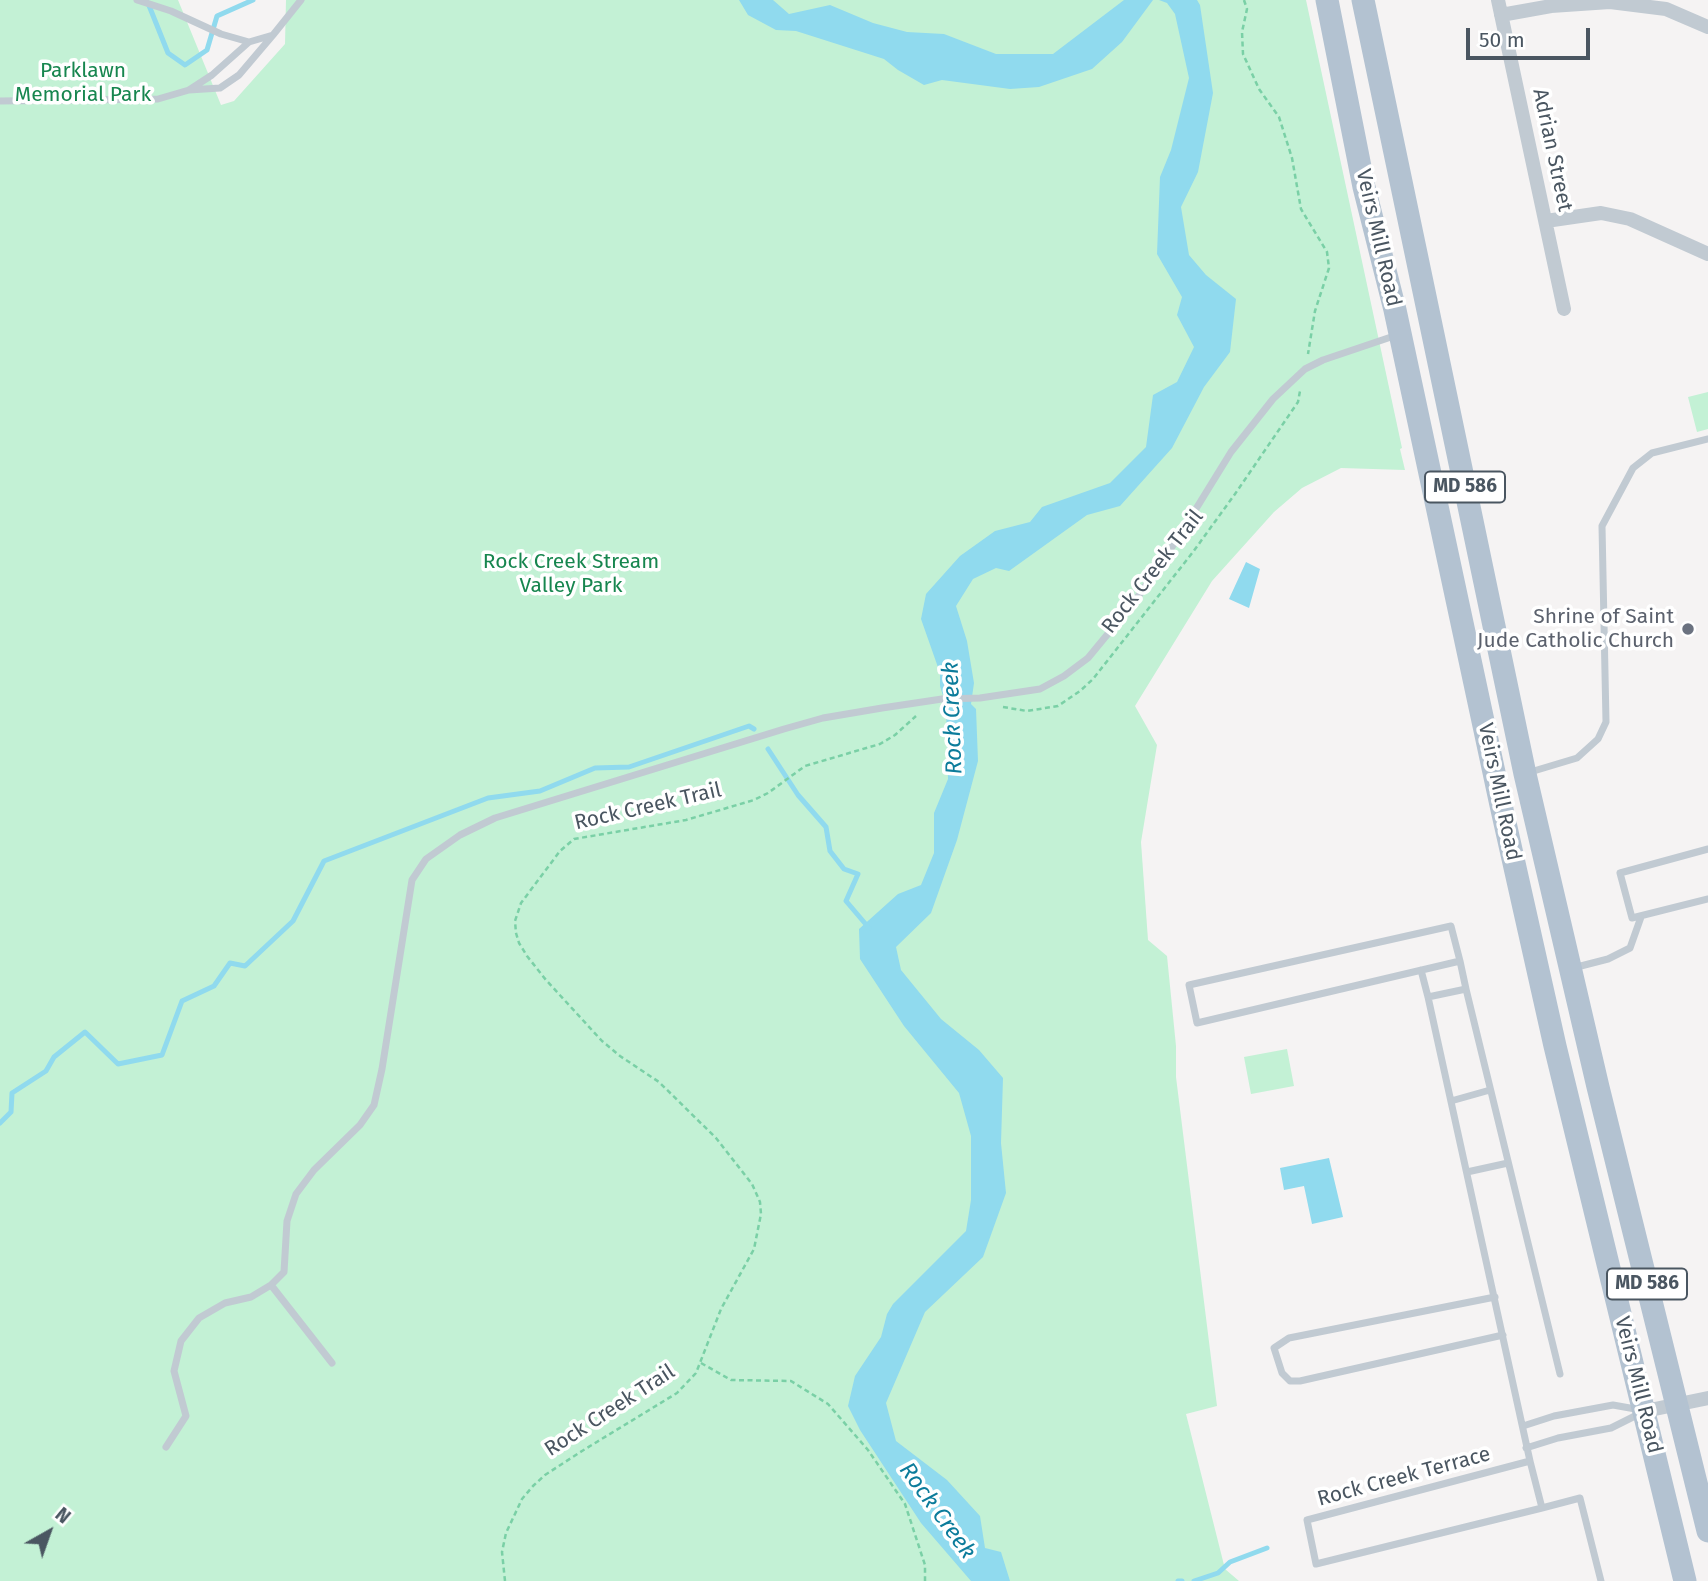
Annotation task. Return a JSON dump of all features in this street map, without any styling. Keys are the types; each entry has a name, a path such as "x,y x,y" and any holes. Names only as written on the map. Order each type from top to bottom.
{"main road":[{"name":"Veirs Mill Road","path":"1327,0 1364,187 1395,310 1555,1046 1685,1581"},
{"name":"Veirs Mill Road","path":"1363,0 1525,774 1586,1038 1708,1531"},
{"path":"1395,310 1426,303"},
{"path":"1555,1046 1586,1038"}],"street":[{"name":"Adrian Street","path":"1498,0 1564,309"},
{"path":"1501,15 1551,6 1610,2 1666,9 1708,27"},
{"path":"1546,221 1601,213 1630,219 1708,254"},
{"path":"1645,1411 1708,1398"}],"lane":[{"path":"0,101 158,99 188,90 220,88 239,75 301,0"},
{"path":"140,1 171,10 221,34 249,42"},
{"path":"188,90 212,75 249,42 273,36"},
{"path":"166,1447 186,1416 174,1371 181,1341 199,1318 225,1303 251,1297 271,1285 284,1272 287,1221 296,1194 313,1170 360,1125 374,1105 412,880 426,859 460,835 495,818 823,719 942,699 977,698 1040,689 1087,659 1135,601 1231,452 1273,398 1305,369 1323,360 1400,334"},
{"path":"1525,774 1577,758 1598,739 1606,722 1602,526 1633,468 1652,453 1708,439"},
{"path":"1708,849 1620,873 1632,918 1708,899"},
{"path":"1570,969 1608,959 1630,948 1641,917"},
{"path":"1460,961 1197,1023 1189,985 1451,926 1460,961 1490,1090 1560,1374"},
{"path":"1421,971 1495,1297 1526,1448 1542,1508"},
{"path":"1428,997 1466,989"},
{"path":"1451,1101 1490,1090"},
{"path":"1467,1172 1508,1163"},
{"path":"271,1285 332,1363"},
{"path":"1495,1297 1289,1338 1274,1348 1282,1373 1290,1381 1300,1381 1503,1335"},
{"path":"1523,1426 1554,1416 1613,1405 1645,1411"},
{"path":"1526,1448 1558,1438 1611,1428 1645,1411"},
{"name":"Rock Creek Terrace","path":"1530,1461 1307,1520 1316,1564 1580,1498 1601,1581"}],"path":[{"name":"Rock Creek Trail","path":"977,698 994,706 1027,711 1058,705 1080,691 1093,679 1193,552 1298,402 1315,311 1329,268 1327,252 1301,209 1292,158 1279,117 1259,89 1243,54 1241,32 1247,9 1244,0"},
{"name":"Rock Creek Trail","path":"505,1581 502,1552 506,1533 522,1499 533,1486 582,1451 677,1393 696,1373 721,1308 754,1249 761,1214 756,1193 742,1168 684,1104 659,1082 602,1041 546,980 519,943 515,921 521,903 560,851 574,839 686,820 754,800 806,766 880,744 906,726 929,701"},
{"path":"701,1363 731,1380 791,1381 828,1404 868,1450 905,1504 925,1566 925,1581"}],"green space":[{"name":"Rock Creek Stream Valley Park","path":"0,0 178,0 221,105 234,101 285,44 286,0 1306,0 1405,470 1341,468 1302,488 1274,512 1212,581 1135,706 1157,745 1141,842 1148,940 1167,956 1176,1046 1176,1077 1217,1406 1186,1414 1225,1569 1239,1581 0,1581"},
{"path":"1708,392 1708,429 1697,432 1688,397"},
{"path":"1287,1049 1294,1086 1251,1094 1244,1057"}],"water":[{"path":"739,0 773,0 789,14 830,5 873,23 907,32 944,34 996,54 1053,54 1124,0 1153,0 1122,42 1092,69 1039,87 1010,89 942,80 924,85 884,59 796,31 776,30 748,15"},
{"name":"Rock Creek","path":"1159,0 1197,0 1200,5 1213,93 1198,172 1181,207 1189,255 1206,275 1236,299 1230,352 1204,387 1172,448 1120,506 1087,515 1009,571 996,568 973,579 956,606 967,641 974,683 971,704 976,709 978,761 957,840 931,913 896,947 901,970 941,1019 979,1050 1003,1078 1001,1143 1006,1193 983,1257 925,1312 886,1403 896,1441 947,1480 980,1516 985,1548 1001,1552 1010,1581 971,1581 921,1523 860,1430 848,1406 855,1376 881,1337 887,1314 893,1304 966,1231 971,1200 971,1136 959,1093 904,1026 860,959 859,929 898,894 921,885 934,853 934,813 948,779 946,705 940,686 940,673 921,619 926,594 960,556 995,531 1030,522 1042,507 1110,483 1146,447 1153,395 1177,382 1194,347 1177,315 1182,297 1157,254 1160,177 1171,150 1189,78 1175,14 1167,3"},
{"path":"1246,562 1260,569 1249,608 1229,599"},
{"path":"1329,1158 1343,1217 1312,1224 1304,1186 1284,1190 1280,1168"}],"waterway":[{"path":"148,3 168,53 185,65 207,50 217,16 253,0"},
{"path":"0,1123 11,1112 12,1093 46,1071 54,1057 85,1032 118,1064 162,1055 182,1001 214,986 230,963 245,966 293,921 324,861 488,798 540,791 595,768 629,767 749,726 754,729"},
{"path":"768,749 798,795 826,827 830,851 844,869 858,874 846,901 869,928"},
{"path":"1194,1581 1218,1573 1230,1562 1267,1548"}],"place":[{"name":"Shrine of Saint Jude Catholic Church","path":"1688,629"}],"park label":[{"name":"Parklawn Memorial Park","path":"83,83"}]}
